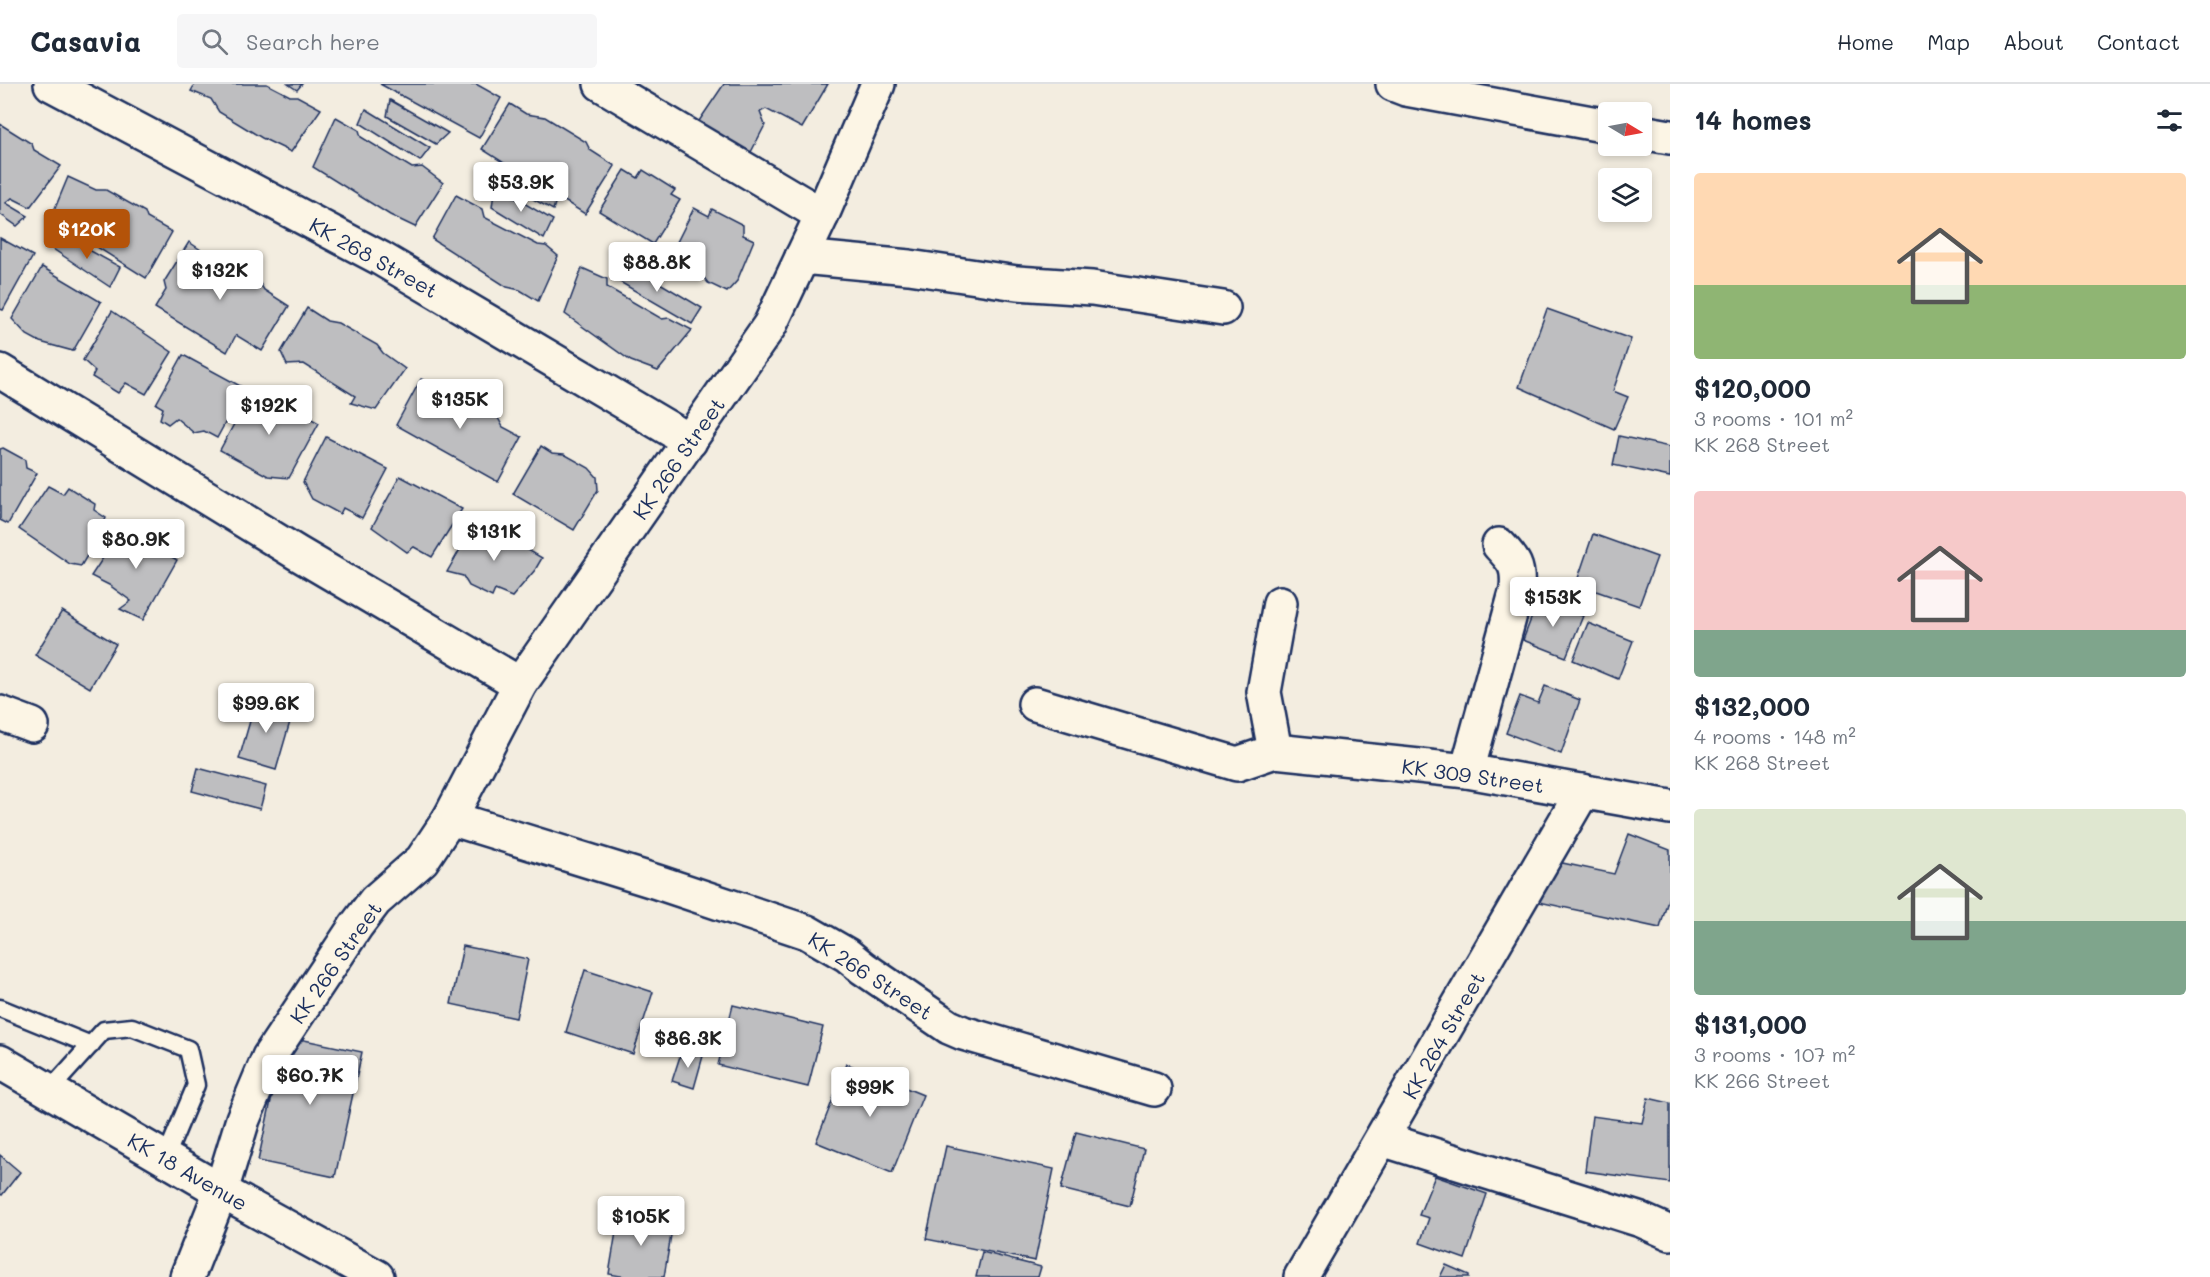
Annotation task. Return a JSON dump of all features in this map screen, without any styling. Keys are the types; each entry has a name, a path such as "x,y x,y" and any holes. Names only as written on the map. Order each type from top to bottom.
{"street":[{"name":"KK 268 Street","path":"51,84 380,258 690,441"},
{"path":"601,84 822,215"},
{"name":"KK 266 Street","path":"187,1277 221,1191 243,1119 269,1057 375,901 422,860 450,818 520,684 770,325 822,215 878,84"},
{"path":"1393,84 1406,89 1598,124"},
{"path":"1652,134 1670,137"},
{"path":"802,257 909,267 1017,284 1092,288 1223,308"},
{"path":"0,371 297,553 520,684"},
{"path":"1467,771 1517,589 1519,573 1511,558 1499,545"},
{"path":"1035,704 1238,764 1275,751 1264,692 1280,603"},
{"path":"0,713 32,725"},
{"name":"KK 309 Street","path":"1275,751 1467,771 1670,807"},
{"name":"KK 264 Street","path":"1301,1277 1583,791"},
{"name":"KK 266 Street","path":"450,818 657,882 807,932 847,955 949,1027 1154,1089"},
{"name":"KK 18 Avenue","path":"0,1062 221,1191 377,1277"},
{"path":"1382,1139 1641,1220 1670,1233"}],"lane":[{"path":"0,1008 91,1045"},
{"path":"49,1091 104,1030 132,1027 188,1049 196,1085 165,1159"}],"building":[{"path":"195,84 267,84 321,109 291,152 262,138 219,112 211,99 191,91"},
{"path":"288,84 302,84 297,90"},
{"path":"380,84 476,84 501,98 479,138"},
{"path":"724,84 828,84 802,128 766,109 760,112 765,125 751,152 697,124"},
{"path":"390,100 448,133 436,144 387,116"},
{"path":"510,104 526,114 545,117 586,142 590,150 615,166 585,214 482,149"},
{"path":"366,109 430,148 420,161 360,123"},
{"path":"336,117 359,130 361,137 412,168 422,167 443,183 415,227 390,215 313,167"},
{"path":"0,124 32,144 34,150 61,166 30,207 12,198 6,203 28,216 17,226 0,214"},
{"path":"503,168 556,200 553,210 500,181"},
{"path":"625,170 638,178 643,170 675,190 671,195 680,200 653,244 599,211"},
{"path":"68,177 96,190 106,190 145,212 147,218 172,232 146,278 51,218"},
{"path":"495,186 553,220 544,239 492,207"},
{"path":"456,195 482,209 484,217 538,245 546,246 558,256 538,301 520,290 507,287 432,239"},
{"path":"694,208 709,216 712,209 743,225 743,235 754,240 737,281 727,292 708,283 701,274 669,258"},
{"path":"58,233 120,267 110,287 53,249"},
{"path":"0,238 33,256 3,310 0,309"},
{"path":"189,242 213,258 222,256 258,280 264,290 289,306 262,351 236,335 227,352 155,308 166,290 164,282"},
{"path":"623,261 702,308 692,324 613,278"},
{"path":"42,267 101,302 73,351 40,342 27,335 12,319"},
{"path":"582,268 607,279 607,287 662,319 669,318 692,330 658,371 631,361 565,314"},
{"path":"307,308 327,321 338,323 377,345 383,353 405,369 376,410 351,403 355,396 304,364 287,365 281,352"},
{"path":"1547,309 1631,339 1613,391 1628,397 1614,429 1519,387"},
{"path":"112,311 172,352 146,394 126,383 118,393 92,377 95,371 83,360"},
{"path":"183,355 244,388 217,438 204,431 194,433 176,418 168,424 160,419 163,408 156,404"},
{"path":"421,379 443,391 457,394 498,418 503,427 522,437 498,482 396,425"},
{"path":"254,387 319,423 289,478 268,476 220,450"},
{"path":"1619,436 1670,447 1670,477 1613,465"},
{"path":"326,437 388,469 362,518 343,508 340,514 312,499 303,482"},
{"path":"541,446 552,453 564,454 589,468 597,477 598,490 574,530 513,494"},
{"path":"3,448 25,460 26,468 37,473 8,524 0,520 0,449"},
{"path":"400,476 462,509 432,557 414,547 407,552 372,527"},
{"path":"48,486 63,494 68,487 95,504 94,510 106,518 81,566 70,564 19,529"},
{"path":"477,520 542,558 512,597 495,590 492,597 469,586 463,576 447,572"},
{"path":"122,529 136,538 139,531 164,545 165,553 177,560 143,620 120,609 131,601 109,585 91,576"},
{"path":"1593,534 1657,557 1639,606 1576,584"},
{"path":"1539,598 1583,616 1566,657 1523,640"},
{"path":"62,611 116,644 90,688 35,655"},
{"path":"1588,623 1633,641 1618,679 1573,660"},
{"path":"1545,686 1580,700 1561,754 1506,733 1520,696 1538,703"},
{"path":"257,697 294,708 276,770 239,759"},
{"path":"198,768 266,786 260,809 192,791"},
{"path":"1629,834 1670,850 1670,893 1660,928 1539,902 1548,860 1614,874"},
{"path":"463,946 528,959 516,1018 451,1004"},
{"path":"585,970 653,992 633,1054 566,1032"},
{"path":"733,1005 823,1027 808,1087 718,1065"},
{"path":"285,1036 362,1052 335,1177 258,1161"},
{"path":"682,1050 703,1056 694,1088 672,1081"},
{"path":"847,1064 923,1095 892,1173 816,1142"},
{"path":"1648,1098 1670,1103 1670,1183 1585,1171 1592,1116 1642,1123"},
{"path":"1076,1132 1144,1149 1130,1206 1061,1189"},
{"path":"946,1146 1054,1169 1035,1261 926,1239"},
{"path":"0,1155 20,1172 2,1195 0,1194"},
{"path":"1435,1176 1487,1194 1465,1259 1420,1243 1429,1218 1419,1215"},
{"path":"619,1214 673,1223 664,1277 626,1277 609,1274"},
{"path":"982,1252 1041,1267 1038,1277 976,1277"},
{"path":"1446,1265 1469,1275 1469,1277 1440,1277"}]}
